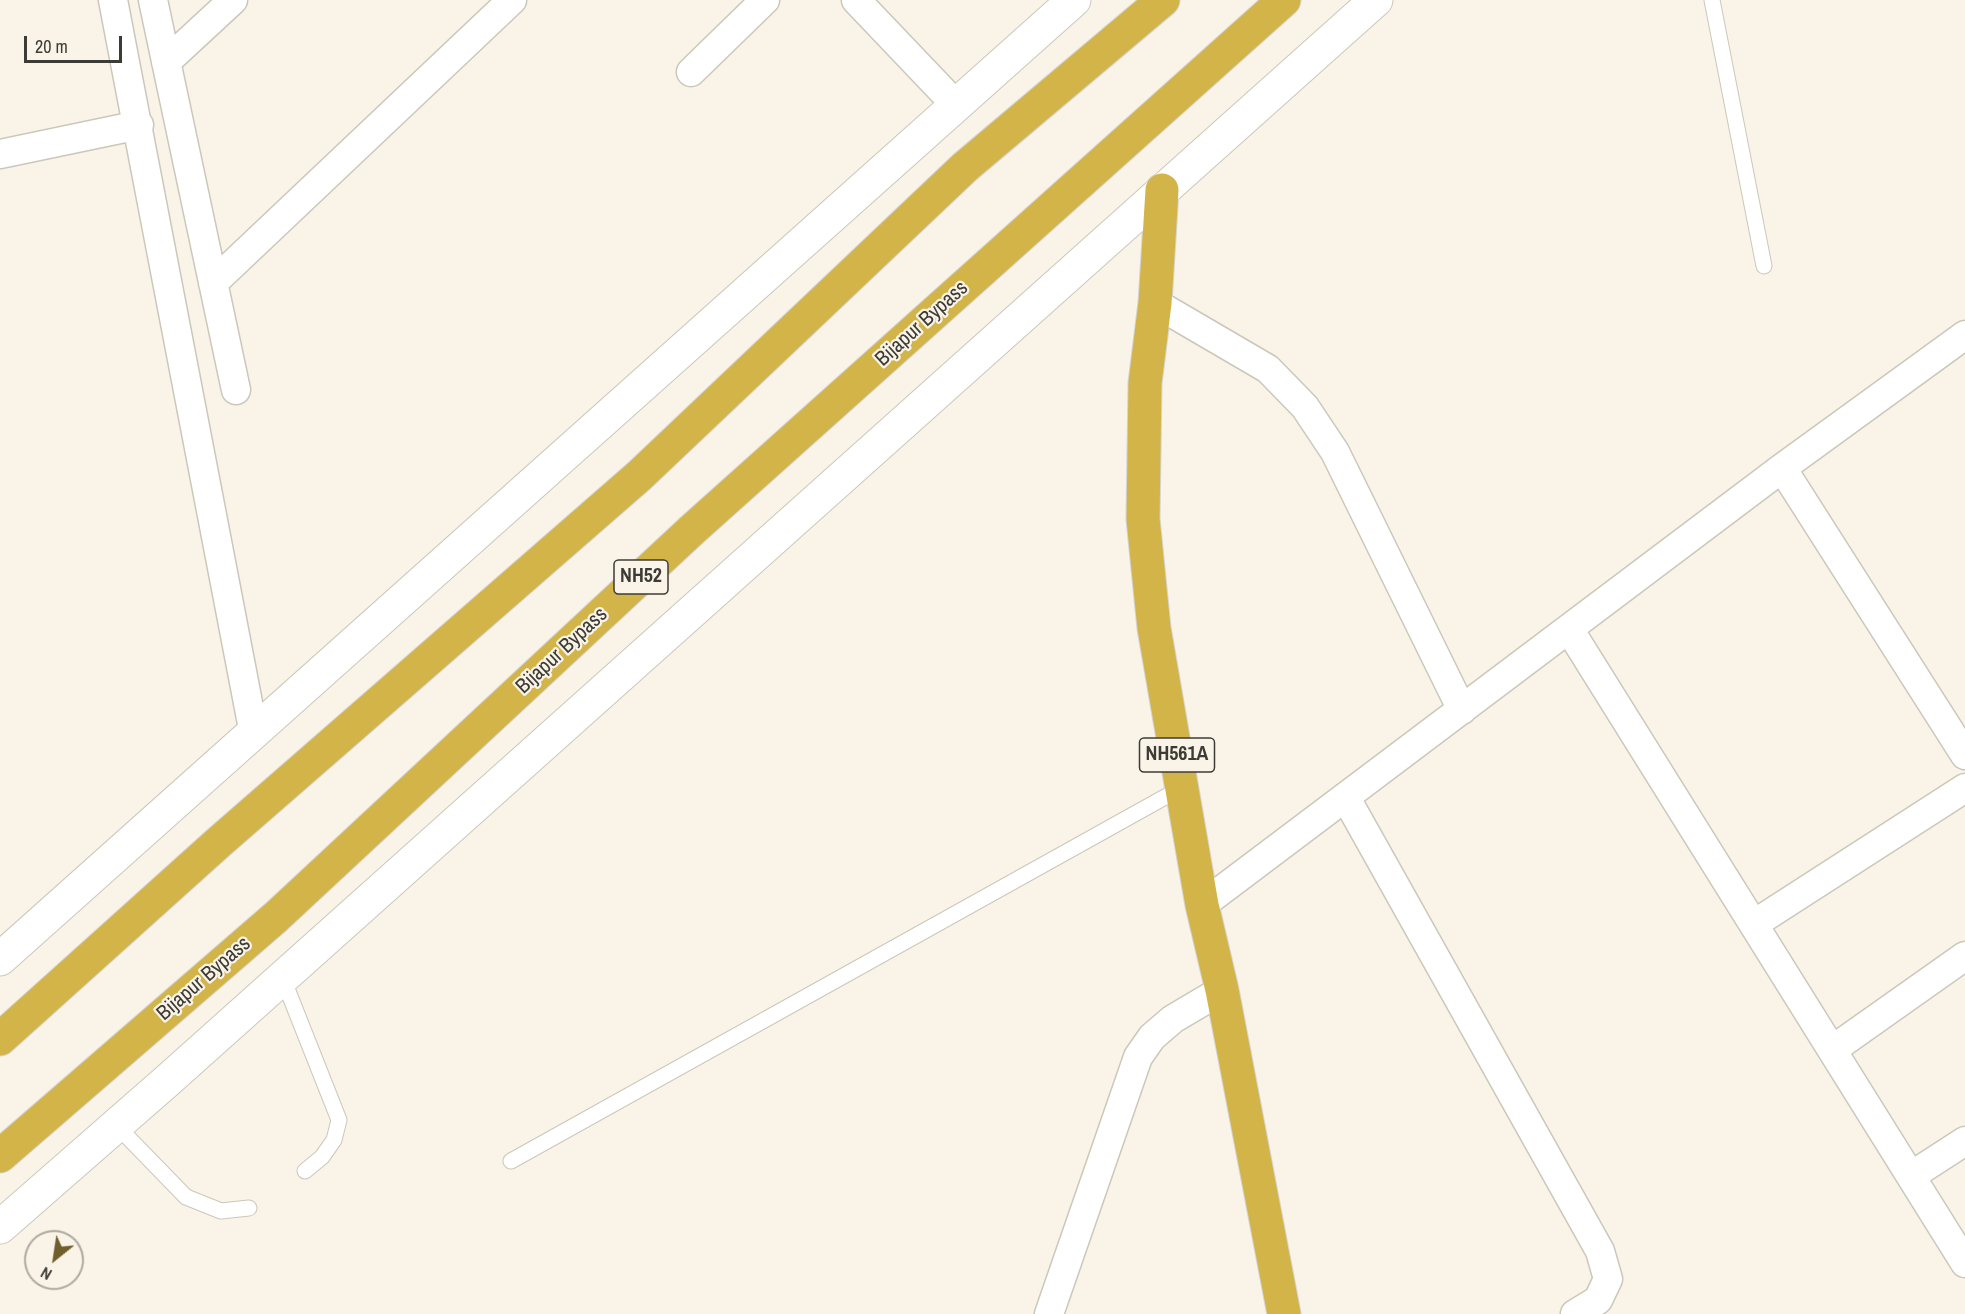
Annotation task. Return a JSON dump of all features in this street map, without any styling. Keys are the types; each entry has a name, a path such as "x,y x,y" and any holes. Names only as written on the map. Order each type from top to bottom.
{"highway":[{"path":"0,1039 227,835 639,476 965,167 1163,0"},
{"name":"Bijapur Bypass","path":"0,1156 276,916 693,528 1284,0"},
{"name":"NH561A","path":"1162,190 1155,303 1144,383 1143,519 1154,628 1202,905 1222,990 1284,1314"}],"street":[{"path":"113,0 139,125 254,734"},
{"path":"153,0 236,390"},
{"path":"166,62 233,0"},
{"path":"213,283 512,0"},
{"path":"690,72 765,0"},
{"path":"856,0 957,106"},
{"path":"0,958 254,734 1074,0"},
{"path":"0,1227 1376,0"},
{"path":"0,154 139,125"},
{"path":"1155,303 1268,369 1305,407 1335,452 1461,710"},
{"path":"1202,905 1782,468 1965,335"},
{"path":"1782,468 1965,755"},
{"path":"1569,629 1965,1263"},
{"path":"1754,924 1965,788"},
{"path":"1346,798 1600,1251 1608,1280 1598,1300 1575,1314"},
{"path":"1832,1050 1965,956"},
{"path":"1049,1314 1138,1057 1152,1037 1173,1019 1222,990"},
{"path":"1911,1176 1965,1141"}],"lane":[{"path":"1712,0 1764,266"},
{"path":"512,1161 1183,787"},
{"path":"282,976 339,1120 334,1140 322,1156 305,1171"},
{"path":"116,1125 186,1197 221,1211 249,1208"}]}
